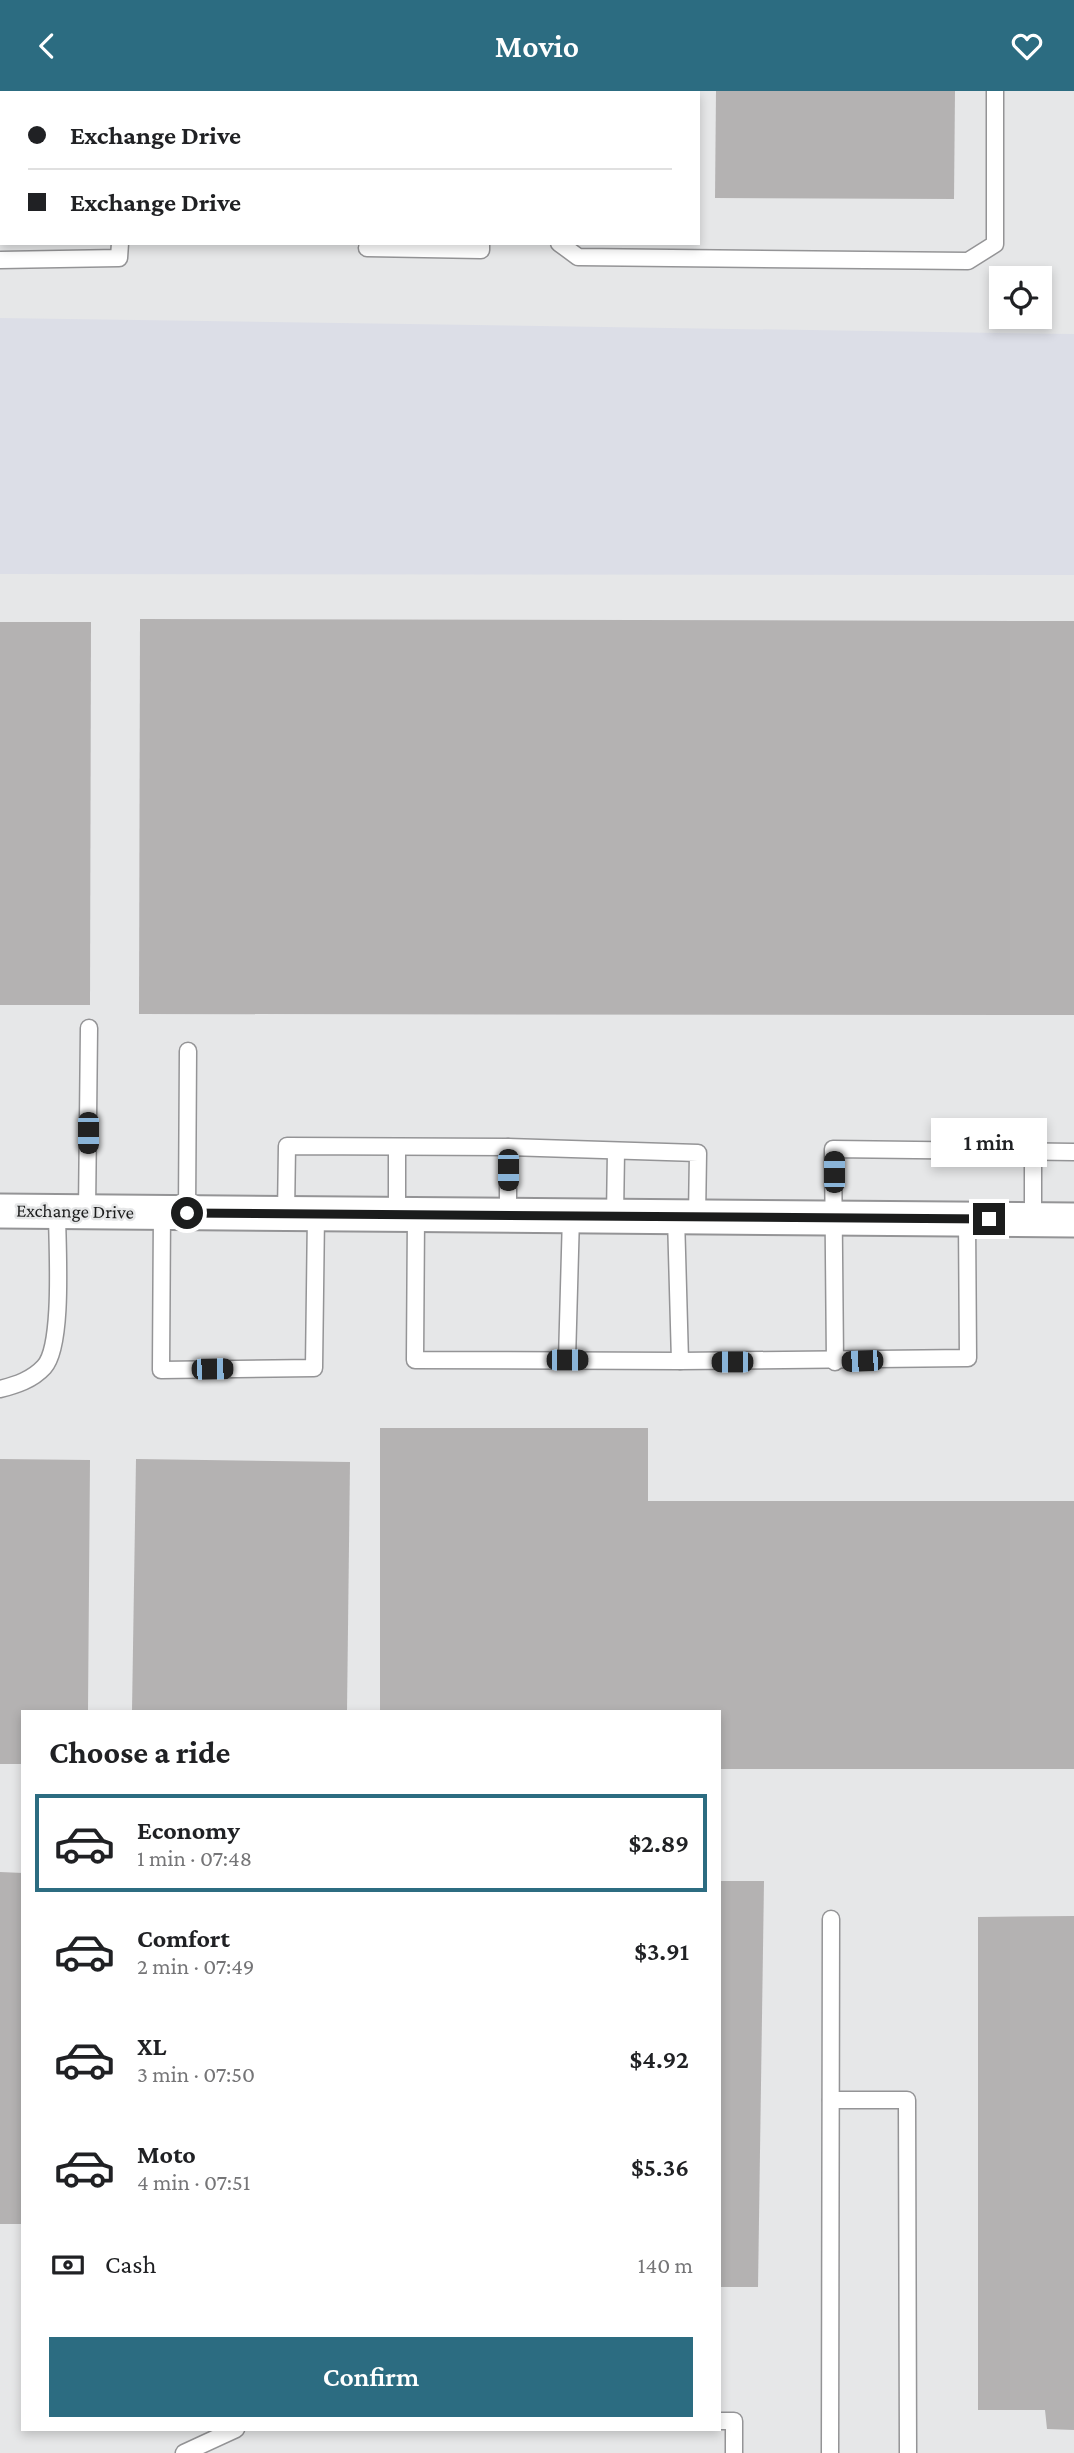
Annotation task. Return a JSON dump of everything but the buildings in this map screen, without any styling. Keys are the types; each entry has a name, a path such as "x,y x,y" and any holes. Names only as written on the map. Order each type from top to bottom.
{"street":[{"name":"Exchange Drive","path":"0,1210 1074,1220"}],"lane":[{"path":"562,245 578,257 968,261 995,244 995,91"},
{"path":"0,260 119,258 120,245"},
{"path":"367,248 481,250 481,245"},
{"path":"0,1389 20,1384 45,1367 56,1336 72,1212 89,1028"},
{"path":"188,1051 160,1370 314,1369 301,1214 286,1146 508,1147 698,1153 686,1217 680,1361"},
{"path":"397,1147 407,1215 415,1360 835,1362 968,1358 967,1219"},
{"path":"508,1147 508,1216"},
{"path":"835,1362 833,1149 1074,1152"},
{"path":"615,1216 616,1151"},
{"path":"1033,1151 1033,1219"},
{"path":"567,1360 571,1216"},
{"path":"830,2453 831,1919"},
{"path":"831,2100 907,2100 908,2453"},
{"path":"721,2421 734,2421 734,2453"},
{"path":"184,2453 232,2431"}],"shaded area":[{"path":"0,318 1074,334 1074,575 0,574"}],"route":[{"path":"187,1213 989,1219"}]}
